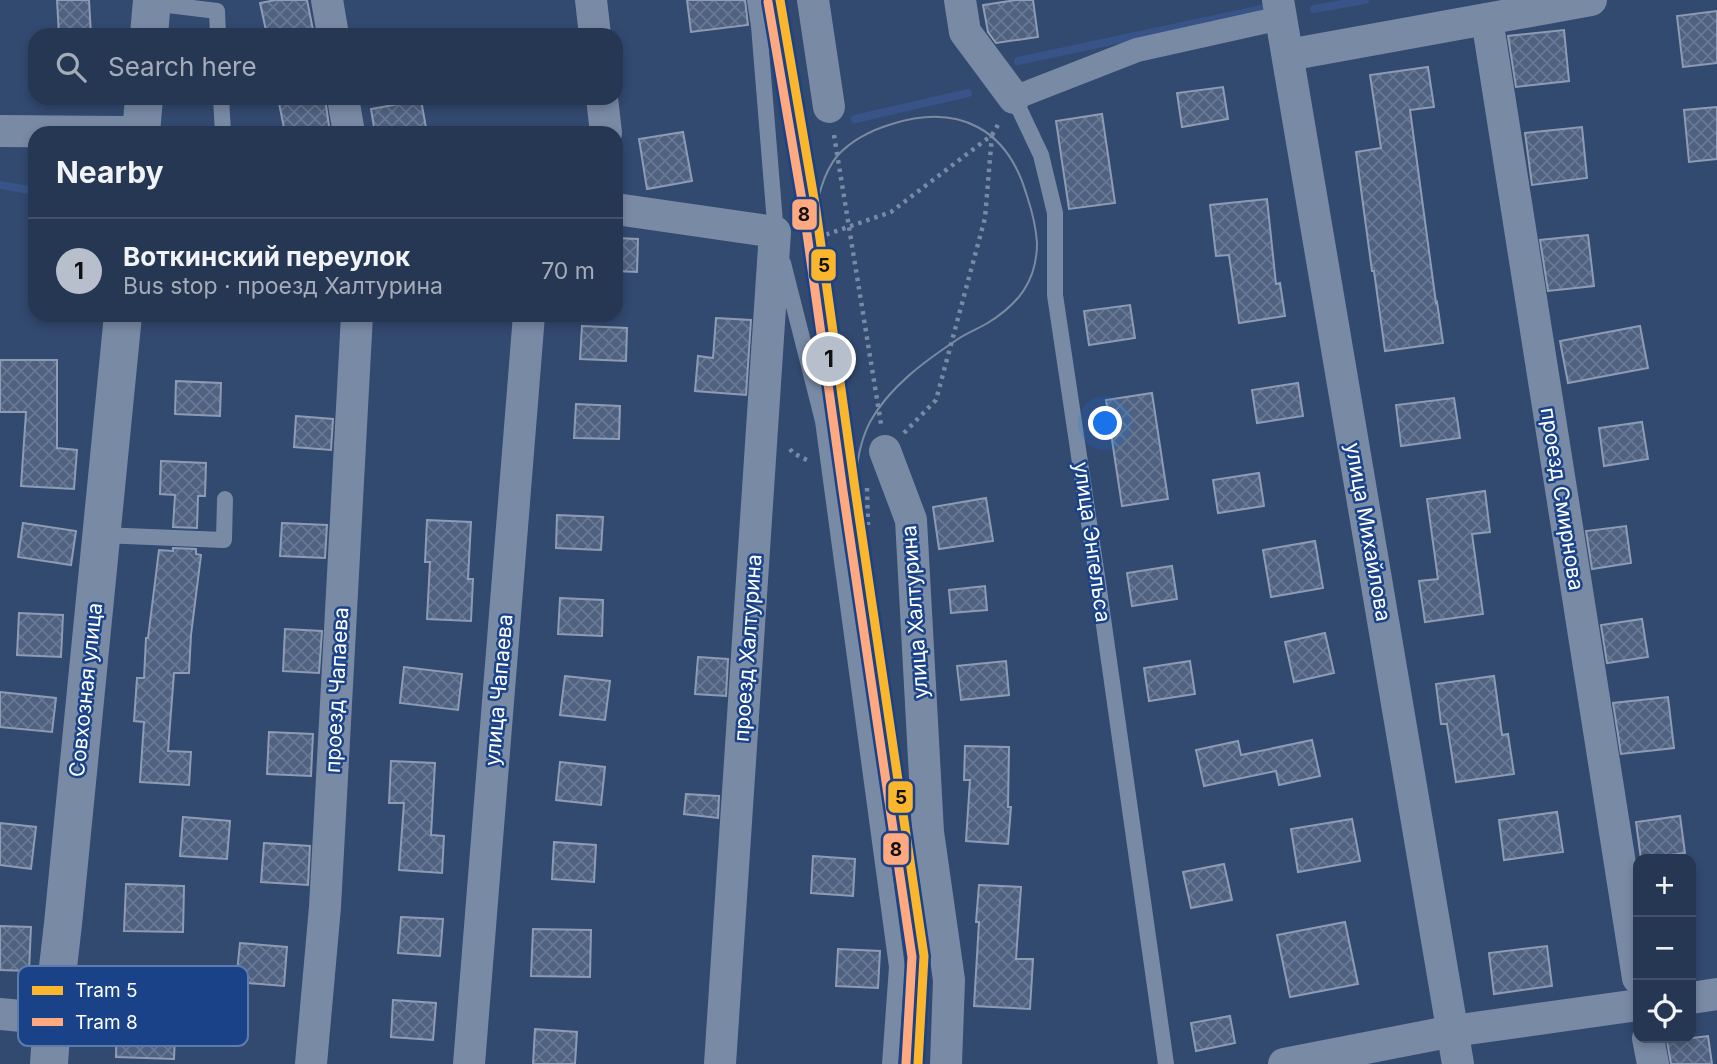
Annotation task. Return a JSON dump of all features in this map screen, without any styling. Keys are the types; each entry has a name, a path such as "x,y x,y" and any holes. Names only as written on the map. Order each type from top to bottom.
{"street":[{"path":"327,0 332,28"},
{"path":"591,0 594,28"},
{"path":"813,0 829,107"},
{"name":"улица Энгельса","path":"960,0 965,32 1014,98"},
{"path":"1287,55 1587,0"},
{"path":"1014,98 1137,50 1280,9"},
{"name":"улица Михайлова","path":"1280,9 1458,1064"},
{"name":"проезд Смирнова","path":"1486,19 1633,946"},
{"path":"142,126 143,105"},
{"path":"344,105 347,126"},
{"path":"603,105 605,126"},
{"path":"0,131 28,131"},
{"path":"623,210 775,232"},
{"name":"проезд Халтурина","path":"720,1064 775,232"},
{"name":"Совхозная улица","path":"58,966 122,322"},
{"name":"проезд Чапаева","path":"311,1064 326,893 357,322"},
{"name":"улица Чапаева","path":"468,1064 527,322"},
{"name":"улица Халтурина","path":"885,451 911,520 928,832 949,980 946,1064"},
{"path":"1696,997 1717,994"},
{"path":"1284,1064 1453,1031 1633,1006"},
{"path":"0,1014 18,1016"},
{"path":"1649,1043 1653,1064"},
{"name":"Совхозная улица","path":"49,1064 50,1046"}],"lane":[{"path":"755,0 775,232 825,434 897,967 890,1064"},
{"path":"151,13 217,11 218,28"},
{"name":"улица Энгельса","path":"1014,98 1041,155 1055,213 1055,295 1166,1064"},
{"path":"221,105 223,126"},
{"path":"101,535 224,540 225,499"}],"path":[{"path":"775,232 803,244 891,212 992,135 1014,98"},
{"path":"829,107 885,451"},
{"path":"885,451 936,400 985,218 992,135"},
{"path":"866,478 868,525"}],"building":[{"path":"57,0 89,0 91,28 59,28"},
{"path":"307,0 313,28 265,28 260,3"},
{"path":"687,0 745,0 748,25 691,32"},
{"path":"1033,0 1038,37 996,43 988,32 983,5"},
{"path":"1717,11 1717,63 1683,67 1677,16"},
{"path":"1564,30 1569,81 1516,87 1508,36"},
{"path":"1428,67 1434,107 1410,110 1443,343 1385,351 1356,152 1381,148 1370,75"},
{"path":"1223,87 1228,119 1182,127 1177,93"},
{"path":"279,105 326,105 329,126 284,126"},
{"path":"393,105 422,105 426,126 374,126 371,109"},
{"path":"1717,107 1717,159 1689,162 1684,110"},
{"path":"1102,114 1115,203 1069,209 1056,121"},
{"path":"1582,127 1587,178 1532,185 1525,133"},
{"path":"683,132 692,181 647,189 639,139"},
{"path":"1267,199 1276,284 1280,283 1285,316 1239,323 1229,255 1216,256 1210,205"},
{"path":"1588,235 1594,286 1548,291 1540,240"},
{"path":"623,238 638,239 637,272 623,271"},
{"path":"1130,305 1135,338 1089,345 1084,311"},
{"path":"716,318 751,320 746,395 695,391 698,356 713,358"},
{"path":"582,326 627,328 626,361 580,359"},
{"path":"1640,326 1648,368 1568,383 1560,341"},
{"path":"0,360 57,360 57,448 77,450 74,489 21,486 26,412 0,412"},
{"path":"176,381 221,383 220,416 175,414"},
{"path":"1298,383 1303,416 1257,423 1252,390"},
{"path":"1152,393 1168,499 1122,506 1106,400"},
{"path":"1454,398 1460,438 1401,446 1396,405"},
{"path":"576,404 620,406 619,439 574,438"},
{"path":"296,416 333,419 331,450 294,447"},
{"path":"1642,422 1648,459 1604,466 1599,428"},
{"path":"161,461 206,463 205,496 198,496 197,528 173,527 175,495 160,494"},
{"path":"1259,473 1264,506 1218,513 1213,480"},
{"path":"1485,491 1490,532 1472,534 1483,614 1425,622 1419,581 1438,579 1427,499"},
{"path":"986,498 993,541 939,549 933,507"},
{"path":"557,515 603,517 601,550 556,548"},
{"path":"427,520 471,522 468,579 473,579 471,621 427,619 430,562 425,562"},
{"path":"23,523 76,531 71,565 18,557"},
{"path":"282,523 327,525 325,558 280,556"},
{"path":"1626,526 1631,563 1592,569 1586,531"},
{"path":"1315,541 1323,588 1271,597 1263,550"},
{"path":"173,548 196,549 196,554 201,555 189,673 174,673 168,751 191,752 189,785 140,782 144,722 134,721 137,678 144,678 146,638 159,550 173,551"},
{"path":"1172,566 1177,599 1132,606 1127,573"},
{"path":"985,586 987,610 951,613 949,590"},
{"path":"560,598 603,600 602,636 558,634"},
{"path":"19,613 63,615 61,657 17,655"},
{"path":"1642,619 1648,657 1607,663 1601,625"},
{"path":"285,629 322,631 319,673 283,671"},
{"path":"1325,633 1334,673 1294,682 1285,642"},
{"path":"698,657 728,659 726,696 695,694"},
{"path":"1006,661 1009,695 961,700 957,666"},
{"path":"1190,661 1195,694 1149,701 1144,668"},
{"path":"404,667 462,674 458,710 400,703"},
{"path":"565,676 610,681 605,720 560,715"},
{"path":"1494,676 1502,735 1508,734 1514,774 1456,782 1447,724 1441,724 1436,684"},
{"path":"0,692 56,698 52,732 0,727"},
{"path":"1668,697 1674,748 1621,754 1613,703"},
{"path":"269,732 313,734 311,776 267,774"},
{"path":"1312,740 1320,776 1279,785 1276,771 1204,786 1196,750 1238,741 1241,755"},
{"path":"965,746 1009,747 1008,807 1011,807 1008,844 966,841 970,780 964,780"},
{"path":"391,761 435,763 431,835 444,836 442,873 399,870 404,803 389,803"},
{"path":"560,762 605,767 601,805 556,800"},
{"path":"686,794 719,796 718,818 684,814"},
{"path":"1557,812 1563,852 1504,860 1499,820"},
{"path":"1680,816 1685,853 1640,854 1636,822"},
{"path":"183,817 230,821 227,859 180,856"},
{"path":"1352,819 1360,861 1298,872 1291,829"},
{"path":"0,823 36,827 31,869 0,865"},
{"path":"554,842 596,845 594,882 552,879"},
{"path":"264,843 310,846 308,885 261,882"},
{"path":"813,856 855,859 853,896 811,893"},
{"path":"1224,864 1232,900 1191,908 1183,872"},
{"path":"126,884 184,886 183,932 124,931"},
{"path":"979,885 1021,887 1016,959 1033,959 1030,1009 974,1006"},
{"path":"401,917 443,919 440,956 398,953"},
{"path":"1345,922 1358,984 1290,997 1277,935"},
{"path":"0,926 31,927 29,966 18,966 18,971 0,970"},
{"path":"533,929 591,930 590,977 531,976"},
{"path":"240,943 287,947 284,986 248,983 248,966 238,966"},
{"path":"1547,946 1552,986 1494,994 1489,953"},
{"path":"838,949 880,951 878,988 836,986"},
{"path":"393,1000 436,1003 433,1040 391,1037"},
{"path":"1230,1016 1235,1043 1196,1051 1191,1023"},
{"path":"535,1029 577,1032 575,1064 533,1064"},
{"path":"1708,1036 1712,1064 1671,1064 1667,1043 1696,1043 1696,1037"},
{"path":"116,1046 175,1046 174,1059 116,1057"}],"waterway":[{"path":"1314,9 1365,0"},
{"path":"1018,61 1262,9"},
{"path":"855,119 968,93"},
{"path":"0,185 28,190"}],"tram line":[{"name":"5","path":"780,0 816,210 924,956 918,1064"},
{"name":"8","path":"768,2 804,212 912,957 906,1063"},
{"path":"811,235 823,183 838,155 863,136 885,126 916,118 959,120 978,127 994,138 1018,173 1035,225 1037,243 1034,269 1023,291 997,317 933,356 887,397 863,438 855,489"}],"place":[{"name":"Воткинский переулок","path":"829,359"}]}
